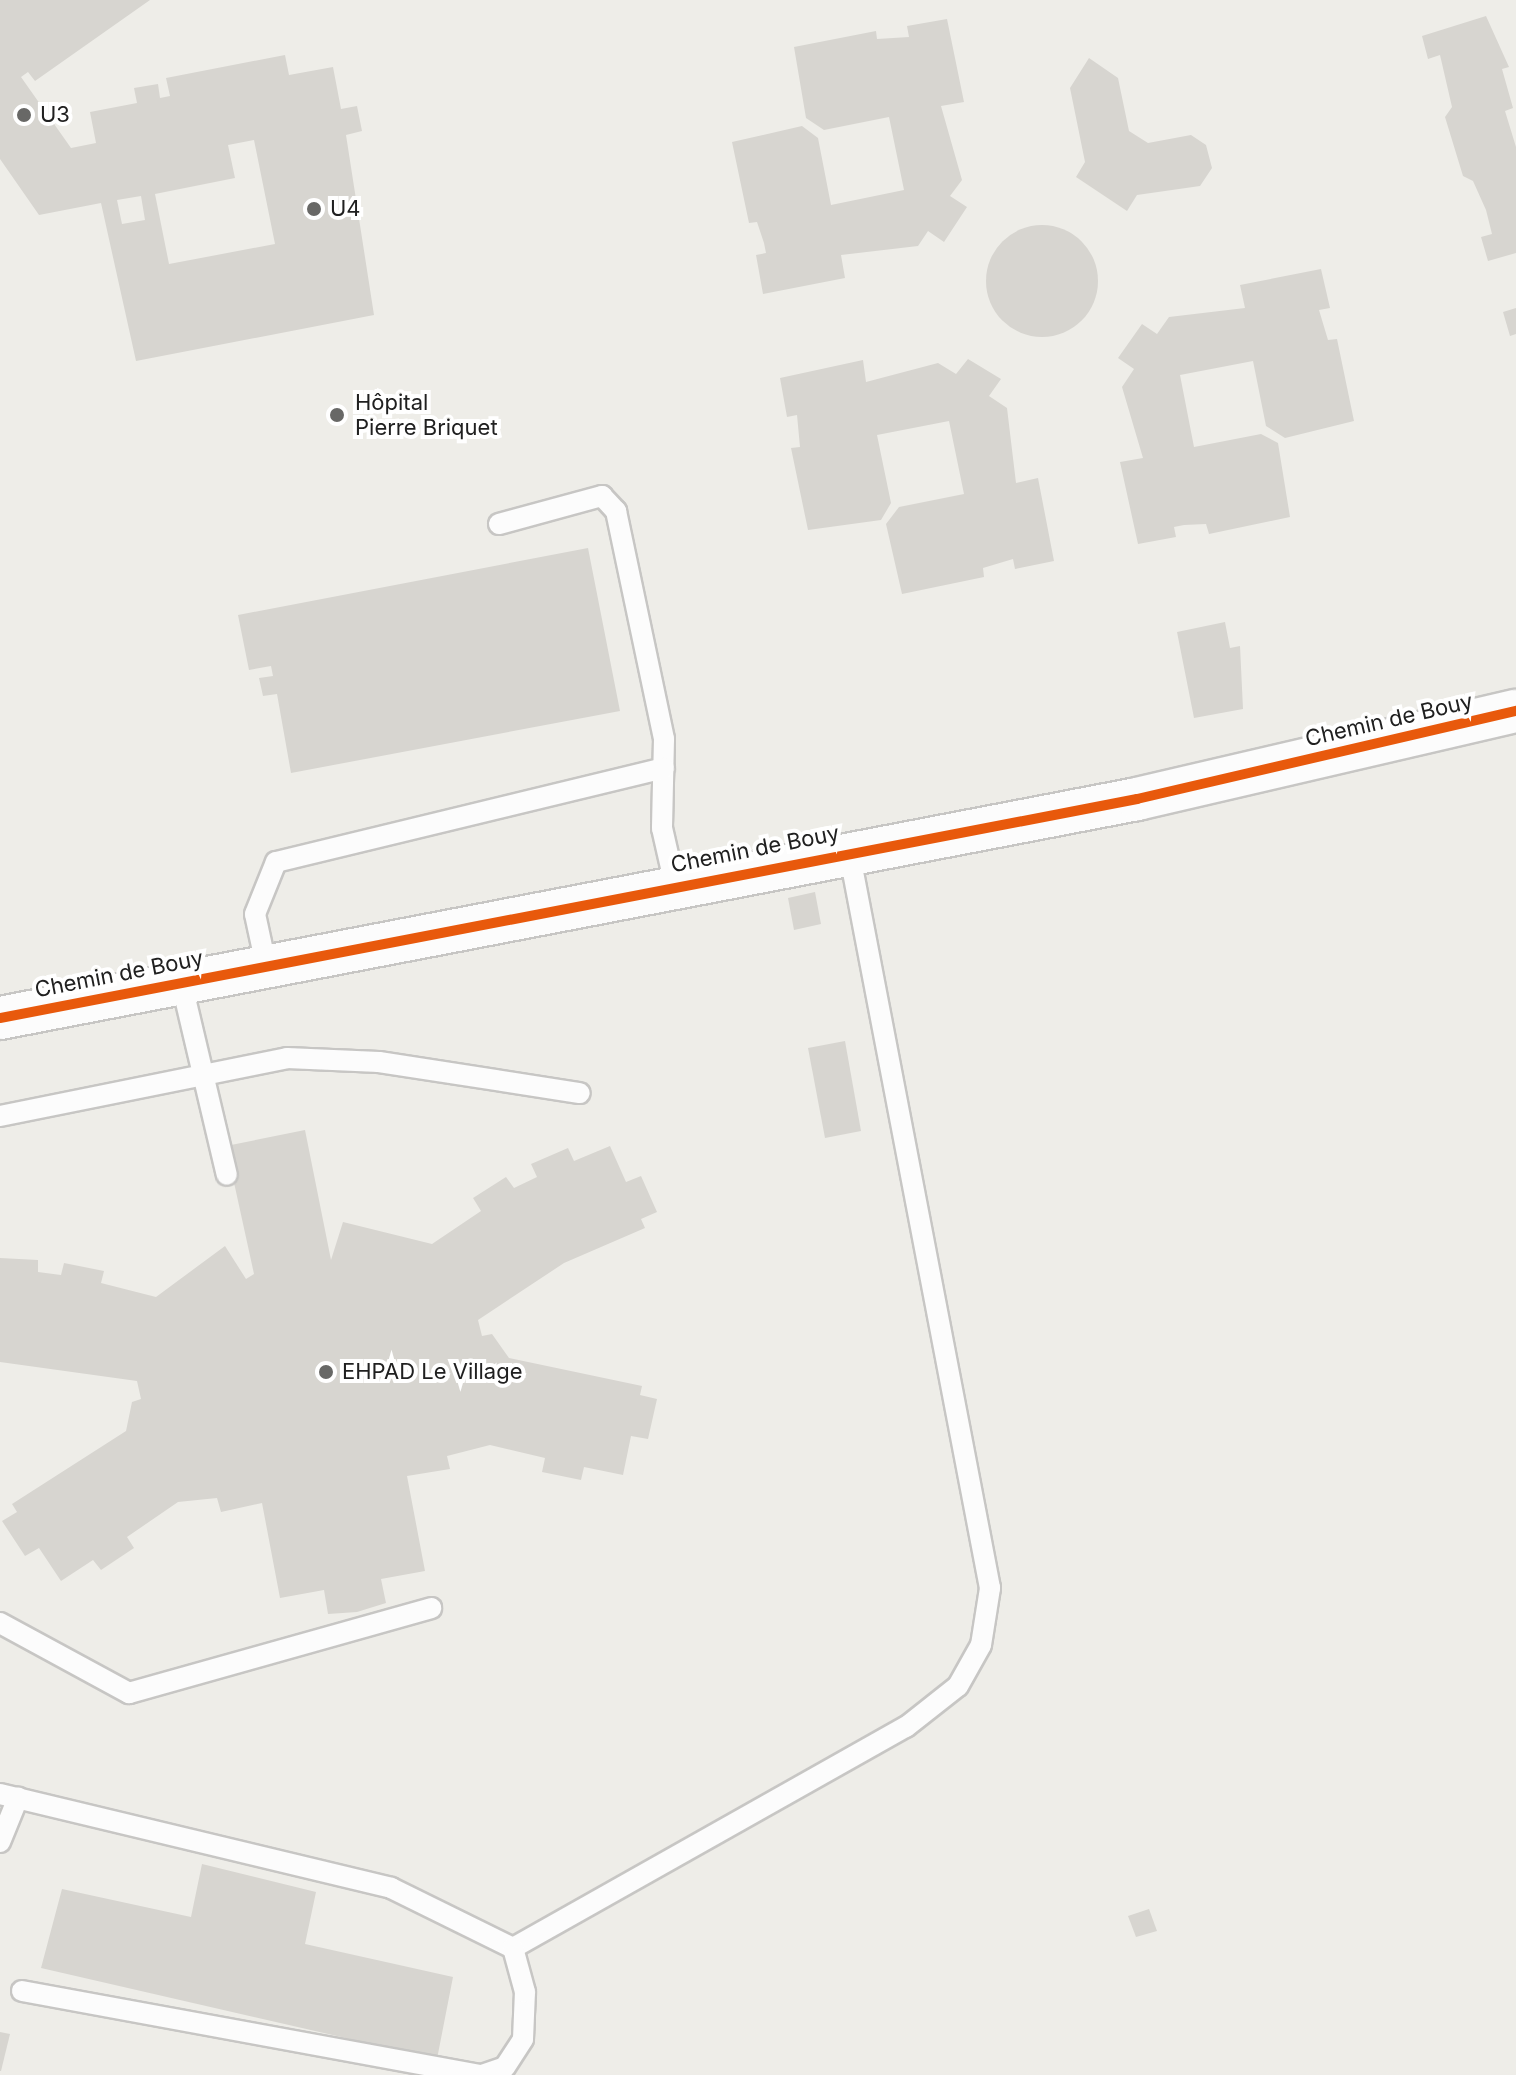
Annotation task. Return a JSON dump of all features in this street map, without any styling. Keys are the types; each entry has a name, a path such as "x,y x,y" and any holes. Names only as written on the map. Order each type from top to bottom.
{"street":[{"name":"Chemin de Bouy","path":"0,1018 849,851 1137,799 1516,711"}],"lane":[{"path":"499,524 602,496 616,511 664,768 662,828 675,885"},
{"path":"266,965 255,914 276,862 664,768"},
{"path":"513,1948 906,1727 958,1686 981,1645 990,1588 849,851"},
{"path":"181,981 227,1175"},
{"path":"0,1116 204,1079 287,1058 379,1062 580,1093"},
{"path":"0,1623 129,1693 431,1608"},
{"path":"0,1842 9,1796 391,1888 513,1948 525,1992 523,2039 505,2067 481,2075 22,1991"}],"building":[{"name":"U4","path":"0,0 150,0 35,81 28,72 21,77 71,148 96,143 90,112 137,103 134,88 158,84 160,98 170,96 166,78 285,55 289,75 333,67 341,109 357,106 362,131 346,135 374,315 136,361 101,203 39,215 0,159","holes":["254,140 275,244 169,264 155,194 235,178 228,145","141,196 145,220 122,224 117,200"]},
{"path":"1486,16 1509,67 1502,69 1513,108 1505,111 1516,147 1516,253 1488,261 1481,237 1492,234 1486,210 1473,181 1463,176 1445,117 1452,107 1440,55 1428,59 1422,36"},
{"path":"947,19 964,102 941,106 962,180 950,196 967,207 944,242 928,231 918,246 841,255 845,278 763,294 756,255 766,253 764,243 757,222 749,223 732,142 802,126 818,138 831,205 904,190 889,117 824,130 806,118 794,47 876,31 877,39 909,37 907,26"},
{"path":"1089,58 1118,78 1129,131 1148,143 1191,135 1206,145 1212,168 1200,186 1137,195 1127,211 1076,177 1085,162 1070,88"},
{"path":"1042,225 1063,230 1081,242 1093,260 1098,281 1093,302 1081,320 1063,332 1042,337 1021,332 1003,320 991,302 986,281 991,260 1003,242 1021,230"},
{"path":"1321,269 1330,308 1319,310 1328,340 1337,339 1354,421 1285,438 1266,426 1253,361 1180,375 1194,447 1261,434 1278,443 1290,517 1209,534 1206,524 1184,525 1174,527 1176,537 1138,544 1120,462 1143,458 1122,387 1134,369 1118,358 1142,324 1157,334 1169,317 1245,308 1240,285"},
{"path":"1516,308 1516,334 1510,336 1503,312"},
{"path":"968,359 1001,379 989,396 1007,408 1016,483 1038,478 1054,561 1015,569 1013,559 983,568 984,577 902,594 886,524 899,507 964,494 949,421 877,435 891,503 881,520 808,530 791,448 800,447 797,415 787,417 780,378 863,360 866,382 938,363 956,374"},
{"path":"588,548 620,711 291,773 277,694 263,696 259,678 273,676 271,666 249,670 238,615"},
{"path":"1225,622 1230,648 1240,646 1243,709 1194,718 1177,632"},
{"path":"815,892 821,924 794,930 788,898"},
{"path":"845,1041 861,1131 825,1138 808,1048"},
{"name":"EHPAD Le Village","path":"305,1130 331,1260 343,1222 432,1244 481,1211 473,1198 506,1177 514,1188 537,1177 531,1164 568,1148 574,1161 610,1146 626,1182 641,1176 657,1212 641,1219 645,1228 564,1263 478,1320 482,1336 492,1334 509,1358 642,1386 640,1395 657,1399 648,1439 631,1436 623,1475 584,1467 581,1480 542,1472 545,1458 490,1445 447,1456 450,1469 407,1476 425,1571 381,1579 386,1603 357,1612 328,1614 324,1590 280,1598 262,1503 221,1512 217,1498 178,1502 127,1537 134,1548 101,1570 93,1560 61,1581 39,1548 25,1556 2,1521 17,1512 12,1504 126,1431 132,1402 141,1399 137,1381 0,1362 0,1258 38,1260 38,1272 61,1275 64,1263 104,1271 101,1283 156,1297 225,1246 246,1279 254,1274 226,1146"},
{"path":"202,1864 316,1892 305,1944 453,1977 437,2059 41,1968 62,1889 191,1917"},
{"path":"1149,1909 1157,1931 1136,1937 1128,1916"},
{"path":"0,2032 10,2034 1,2071 0,2071"}],"cycle path":[{"path":"0,1018 1137,799 1516,711"}],"place":[{"name":"U3","path":"24,115"},
{"name":"U4","path":"314,209"},
{"name":"Hôpital Pierre Briquet","path":"337,415"},
{"name":"EHPAD Le Village","path":"326,1372"}]}
